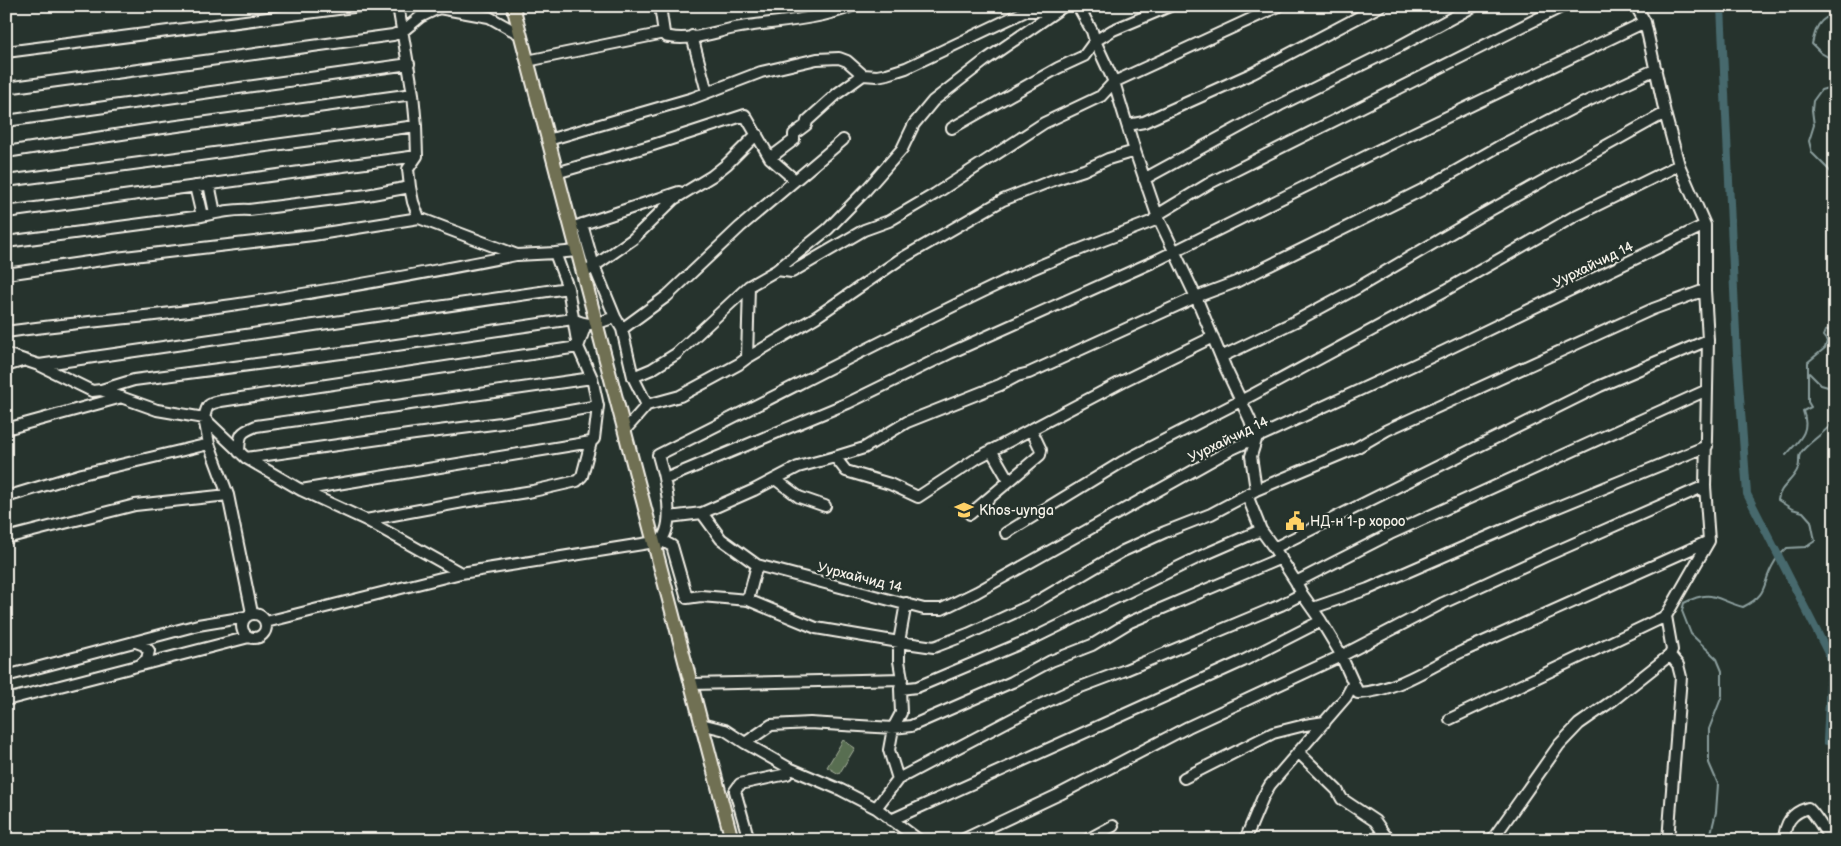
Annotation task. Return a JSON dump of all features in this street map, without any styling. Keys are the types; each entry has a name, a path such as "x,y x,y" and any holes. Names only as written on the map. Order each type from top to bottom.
{"main road":[{"path":"513,6 556,173 577,226 577,251 583,274 591,324 658,544 690,684 732,840"}],"street":[{"path":"6,52 361,6"},
{"path":"398,6 413,94 417,156 408,169 413,202 419,218"},
{"path":"660,6 664,33 671,38 783,23 837,12 852,6"},
{"path":"1078,6 1092,32 1114,82 1157,215 1175,250 1250,420 1256,440 1252,456 1252,493 1261,530 1321,621 1341,656 1358,693 1383,690 1413,677 1454,655 1708,540"},
{"path":"952,128 1084,56 1095,41 1113,30 1170,6"},
{"path":"777,270 792,272 864,230 890,221 1044,123 1101,96 1114,82 1279,6"},
{"path":"1128,125 1144,122 1252,73 1380,6"},
{"path":"1144,179 1280,105 1398,47 1474,6"},
{"path":"658,544 667,530 669,517 665,479 658,455 787,391 838,362 914,324 1024,272 1148,223 1157,215 1210,183 1563,6"},
{"path":"1450,720 1514,687 1666,616 1708,540 1705,486 1708,340 1704,290 1705,225 1679,165 1665,113 1645,22 1636,6"},
{"path":"6,88 392,35 403,31 420,17 439,8 489,17 521,35"},
{"path":"770,158 794,140 794,134 806,125 807,121 838,93 863,75 887,74 906,68 1023,9 1060,9"},
{"path":"633,377 652,369 676,354 749,286 777,270 828,229 902,149 914,124 933,101 987,59 1060,9"},
{"path":"665,479 848,403 950,353 1155,261 1398,140 1645,22"},
{"path":"527,61 664,33"},
{"path":"692,36 708,92"},
{"path":"548,140 708,92 761,72 817,59 838,58 847,61 863,75"},
{"path":"6,120 408,64"},
{"path":"669,517 702,513 798,467 835,458 864,448 907,422 1000,385 1017,376 1029,373 1196,297 1236,282 1424,189 1498,147 1577,106 1656,69"},
{"path":"6,152 150,129 413,94"},
{"path":"1222,358 1359,287 1665,113"},
{"path":"556,173 653,145 745,115 770,158 795,180"},
{"path":"6,181 416,126"},
{"path":"583,274 633,239 674,199 728,164 757,134"},
{"path":"622,329 667,296 740,227 843,140"},
{"path":"624,430 647,404 680,396 739,364 816,317 899,260 1003,200 1135,151"},
{"path":"6,212 417,156"},
{"path":"1006,533 1099,476 1446,290 1575,216 1679,165"},
{"path":"209,184 215,213"},
{"path":"195,186 202,216"},
{"path":"6,242 215,213 219,214 234,210 249,210 368,195 410,187"},
{"path":"647,404 633,377 622,329 615,317 577,226 695,187"},
{"path":"6,274 116,258 313,236 419,218 517,255"},
{"name":"Уурхайчид 14","path":"702,513 720,540 757,565 924,609 942,608 977,592 1232,449 1256,440 1444,351 1705,225"},
{"path":"6,332 275,299 517,255 577,251"},
{"path":"366,520 463,502 533,492 577,481 582,476 594,440 598,406 592,378 578,348 568,288 555,252"},
{"path":"746,358 749,286"},
{"path":"39,365 568,288"},
{"path":"266,622 461,573 658,544 672,546 686,598 701,596 748,600 816,628 934,647 968,634 1031,605 1123,551 1211,514 1252,493 1356,448 1387,430 1653,309 1704,290"},
{"path":"6,354 39,365 92,391 134,380 349,352 573,319 591,324 615,317"},
{"path":"578,348 591,324"},
{"path":"835,458 846,471 890,484 918,497 991,450 1123,381 1213,337"},
{"path":"1274,548 1600,386 1708,340"},
{"path":"249,637 244,632 242,626 249,615 228,495 209,444 204,418 206,407 210,403 578,348"},
{"path":"6,366 25,360"},
{"path":"243,455 239,438 243,432 256,426 592,378"},
{"path":"101,390 158,410 204,418 243,455 301,490 366,520 461,573"},
{"path":"1296,582 1390,534 1707,390"},
{"path":"6,429 123,397"},
{"path":"243,455 501,423 598,406"},
{"path":"970,514 1040,455 1041,450 1031,429"},
{"path":"301,490 592,442"},
{"path":"6,497 82,474 209,444"},
{"path":"1312,608 1368,589 1531,518 1707,446"},
{"path":"991,450 1009,481"},
{"path":"776,479 799,497 825,506"},
{"path":"962,840 1060,794 1188,727 1341,656 1444,603 1705,486"},
{"path":"6,538 135,505 228,495"},
{"path":"690,684 901,684 917,688 1038,636 1199,557 1261,530"},
{"path":"745,743 771,725 830,723 893,728 911,726 1012,682 1052,661 1092,645 1130,622 1281,558"},
{"path":"748,600 757,565"},
{"path":"876,808 898,779 1070,691 1123,671 1302,594"},
{"path":"898,779 889,750 893,728 901,713 899,642 906,604"},
{"path":"6,676 198,625 259,614 266,622 266,629 256,638 249,637 6,700"},
{"path":"1492,840 1559,745 1579,724 1612,701 1670,655 1672,650 1666,616"},
{"path":"891,820 1243,661 1321,621"},
{"path":"136,642 144,645 149,651 148,660 139,666"},
{"path":"1668,840 1680,677 1678,665 1670,655"},
{"path":"1245,840 1270,785 1346,697 1353,684"},
{"path":"1184,778 1273,734 1305,725 1325,722"},
{"path":"701,724 725,730 789,768 841,790 876,808 918,839"},
{"path":"1298,752 1337,790 1342,799 1375,821 1385,836 1392,840"},
{"path":"748,840 735,791 740,784 787,774 789,768"},
{"path":"1784,840 1784,831 1789,819 1798,811 1808,808 1813,812 1818,823 1831,840"},
{"path":"1087,840 1114,826"}],"green space":[{"path":"843,740 855,748 839,774 827,767"}],"waterway":[{"path":"1721,6 1737,355 1747,494 1831,659 1827,741"},
{"path":"1835,15 1829,16 1818,25 1812,44 1821,53 1835,61"},
{"path":"1835,86 1821,90 1813,101 1814,125 1809,141 1812,153 1835,176"},
{"path":"1786,455 1805,430 1806,425 1803,411 1811,407 1808,402 1808,362 1825,348 1827,341 1823,336 1825,331 1835,330"},
{"path":"1809,373 1821,385 1835,389"},
{"path":"1708,840 1716,812 1718,784 1709,763 1709,729 1722,696 1722,671 1717,659 1691,634 1682,611 1684,603 1702,596 1708,596 1743,607 1752,602 1761,593 1775,561 1787,548 1806,547 1815,541 1811,521 1803,512 1792,509 1778,500 1781,491 1796,472 1801,452 1835,420"}],"place":[{"name":"Khos-uynga","path":"964,510"},
{"name":"НД-н 1-р хороо","path":"1295,521"}]}
